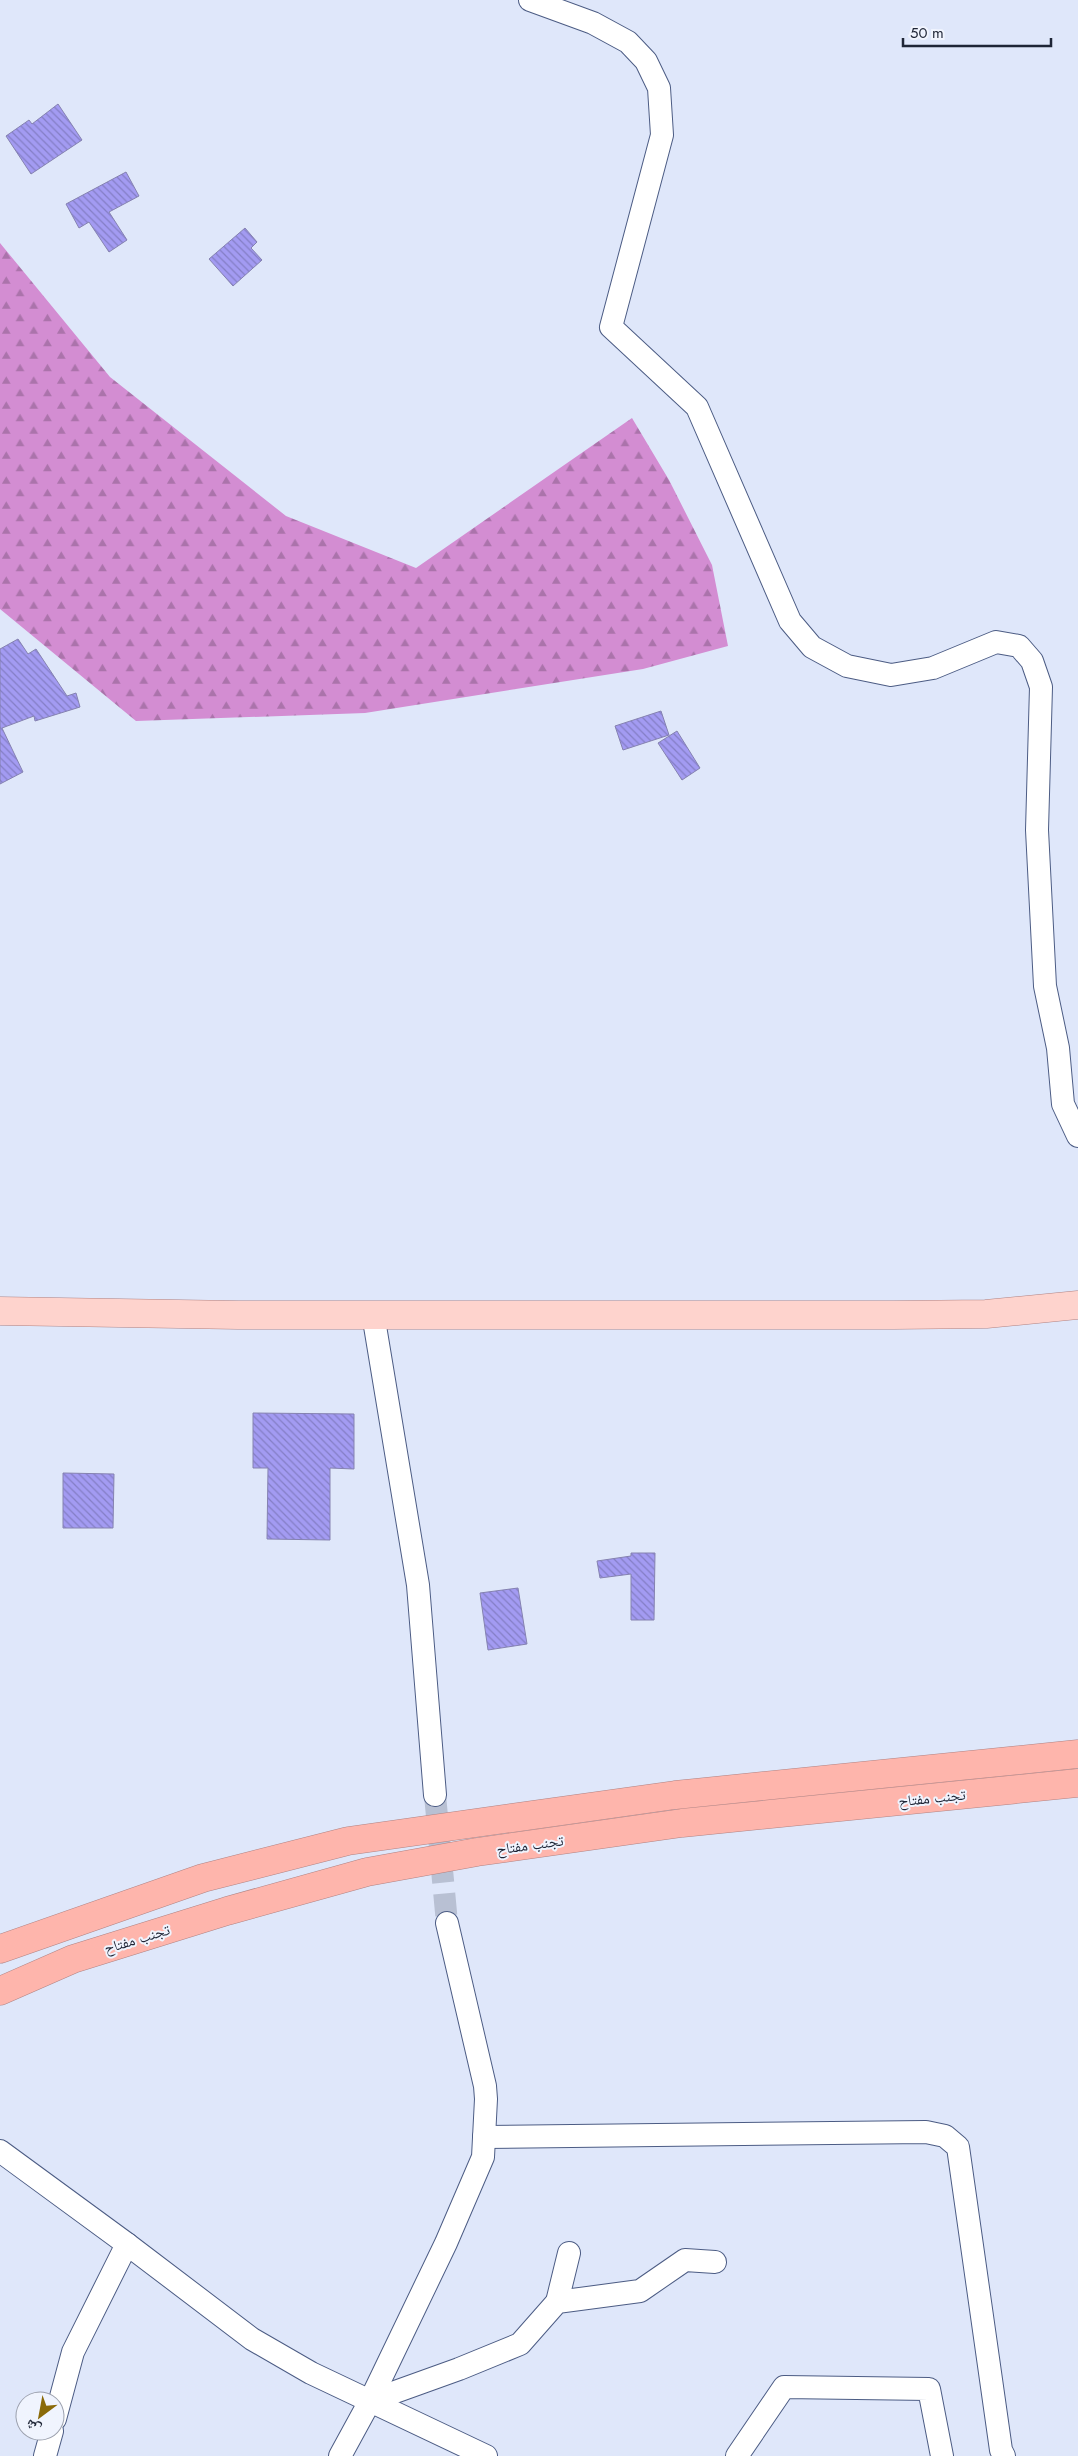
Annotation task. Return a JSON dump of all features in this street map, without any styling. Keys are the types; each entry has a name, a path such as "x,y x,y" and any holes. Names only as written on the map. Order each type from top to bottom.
{"highway":[{"name":"تجنب مفتاح","path":"0,1949 203,1878 348,1841 675,1795 1078,1754"},
{"name":"تجنب مفتاح","path":"0,1991 72,1960 228,1911 368,1872 478,1852 682,1823 1078,1783"}],"main road":[{"path":"0,1311 238,1315 986,1314 1078,1305"}],"street":[{"path":"530,0 593,24 628,42 646,62 659,88 662,134 611,327 698,407 790,620 812,647 848,666 891,675 933,668 996,642 1019,646 1032,661 1041,686 1037,830 1045,986 1058,1048 1063,1104 1078,1136"},
{"path":"372,1314 418,1586 435,1795"},
{"path":"340,2456 370,2400 446,2243 484,2157 486,2099 484,2086 447,1923"},
{"path":"484,2138 926,2132 945,2136 958,2147 1001,2450 1004,2456"},
{"path":"0,2151 252,2339 311,2373 486,2456"},
{"path":"63,2391 73,2352 127,2244"},
{"path":"370,2400 459,2369 520,2344 557,2302 569,2252"},
{"path":"557,2302 640,2291 684,2260 715,2262"},
{"path":"737,2456 784,2387 929,2389 942,2456"},
{"path":"45,2456 49,2441"}],"green space":[{"path":"0,243 110,377 286,516 416,568 632,418 669,480 712,565 728,646 643,669 365,713 136,721 0,609"}],"building":[{"path":"58,104 82,140 31,174 6,136 29,120 32,124"},
{"path":"126,172 139,196 109,212 127,240 109,252 89,222 79,228 66,204"},
{"path":"245,228 257,242 251,248 262,260 233,286 209,259"},
{"path":"18,639 28,654 36,649 67,696 76,693 80,707 35,721 34,716 2,728 23,772 0,784 0,649"},
{"path":"661,711 669,735 623,750 615,726"},
{"path":"677,731 700,768 682,780 658,743"},
{"path":"253,1413 354,1414 354,1469 330,1468 330,1540 267,1539 268,1468 253,1468"},
{"path":"63,1473 114,1474 113,1528 63,1528"},
{"path":"631,1553 655,1553 654,1620 631,1620 631,1574 600,1578 597,1561 631,1556"},
{"path":"518,1588 527,1644 488,1650 480,1593"}],"tunnel":[{"path":"435,1795 447,1923"}]}
